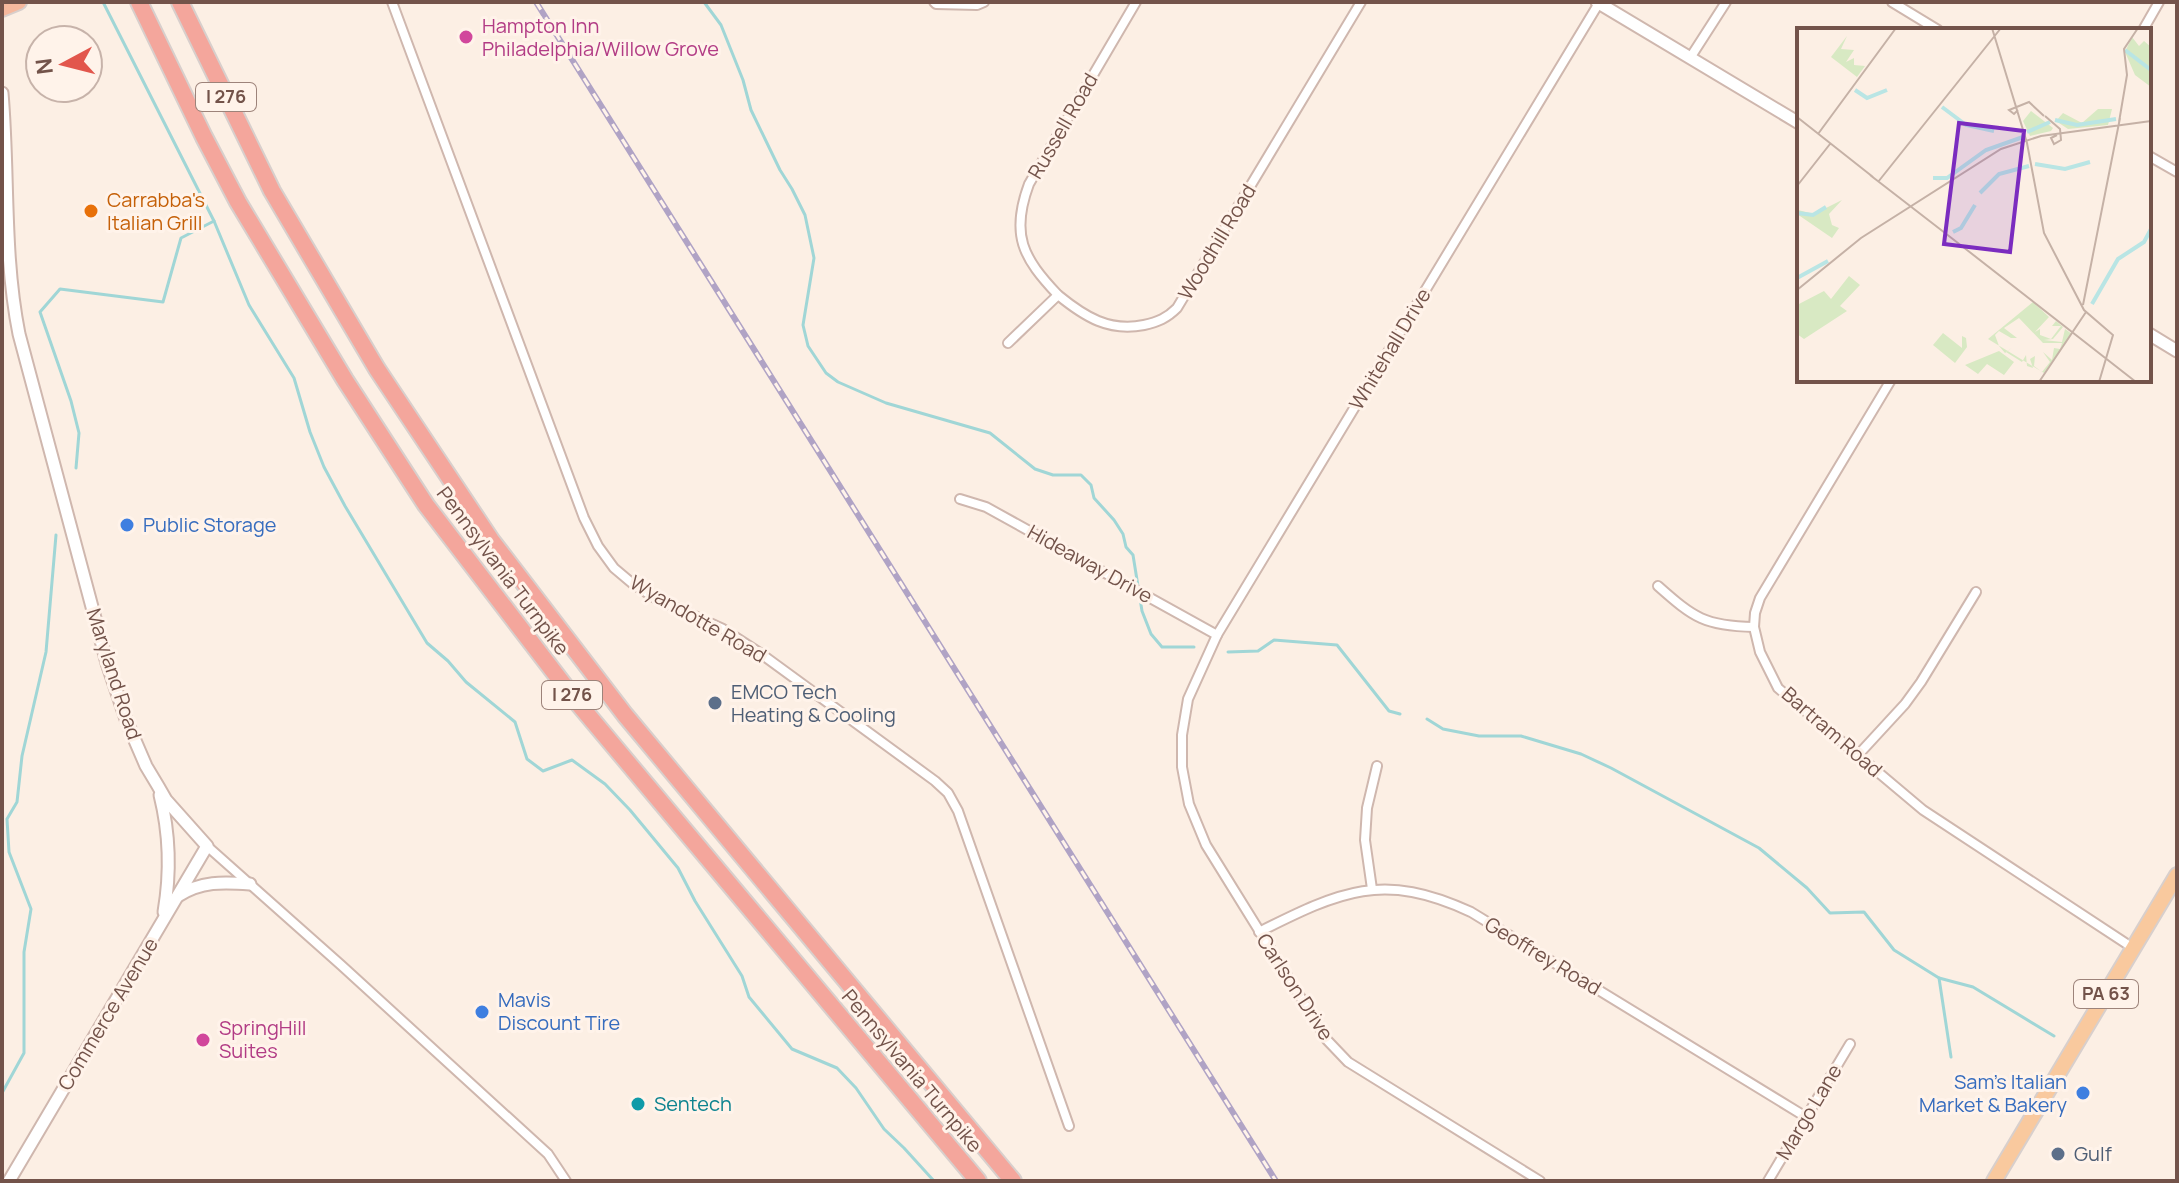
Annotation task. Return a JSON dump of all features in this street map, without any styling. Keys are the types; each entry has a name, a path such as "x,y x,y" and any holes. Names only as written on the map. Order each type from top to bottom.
{"highway":[{"path":"2,9 19,2"},
{"name":"Pennsylvania Turnpike","path":"139,2 238,202 345,380 426,505 577,702 978,1181"},
{"name":"Pennsylvania Turnpike","path":"180,2 272,191 377,369 491,540 625,715 1013,1181"}],"main road":[{"name":"PA 63","path":"1994,1181 2177,875"}],"street":[{"name":"Wyandotte Road","path":"392,2 579,504 598,546 614,568 633,584 655,598 723,629 760,653 948,793 958,811 1069,1126"},
{"path":"934,2 977,5 984,2"},
{"name":"Russell Road","path":"1058,295 1035,269 1024,247 1019,218 1022,202 1029,184 1136,2"},
{"name":"Woodhill Road","path":"1058,295 1091,319 1116,328 1167,318 1177,308 1361,2"},
{"path":"1690,58 1726,2"},
{"path":"1892,2 1935,28"},
{"path":"2144,28 2159,2"},
{"path":"1598,3 1797,122"},
{"name":"Whitehall Drive","path":"1188,699 1217,635 1598,3"},
{"name":"Maryland Road","path":"2,93 8,263 19,334 115,690 139,751 166,800 207,846 548,1154 566,1181"},
{"path":"2151,157 2177,172"},
{"path":"1008,343 1058,295"},
{"path":"2151,335 2177,351"},
{"path":"1658,586 1691,615 1705,622 1754,627 1755,613 1767,584 1890,382"},
{"name":"Hideaway Drive","path":"960,499 986,507 1217,635"},
{"path":"1858,755 1921,682 1976,592"},
{"name":"Bartram Road","path":"1754,627 1760,652 1778,688 1923,810 2133,948"},
{"name":"Carlson Drive","path":"1188,699 1182,735 1182,767 1189,804 1206,845 1327,1040 1348,1062 1540,1181"},
{"path":"1372,889 1365,840 1367,808 1377,766"},
{"path":"158,786 170,854 163,920"},
{"name":"Commerce Avenue","path":"9,1181 207,846"},
{"path":"177,896 195,887 215,883 250,884"},
{"name":"Geoffrey Road","path":"1259,932 1326,900 1372,889 1410,891 1441,898 1471,912 1806,1117"},
{"name":"Margo Lane","path":"1768,1181 1850,1044"}],"waterway":[{"path":"103,2 214,221 249,305 294,378 324,467 427,643 466,682 515,722 527,759 543,771 572,760 605,784 630,810 678,868 742,976 749,997 792,1049 837,1068 856,1088 884,1129 934,1181"},
{"path":"704,2 721,25 743,80 751,110 805,215 814,258 803,325 808,346 826,373 838,382 886,403 990,433 1035,469 1053,475 1081,475 1091,485 1094,498 1114,520 1133,555 1142,611 1151,634 1162,647 1194,647"},
{"path":"76,468 79,433 40,312 60,289 163,302 181,238 214,221"},
{"path":"2,1093 24,1053 24,952 31,909 9,852 7,819 17,802 22,756 46,652 56,535"},
{"path":"1228,652 1258,651 1274,640 1337,645 1389,711 1400,714"},
{"path":"1427,719 1443,729 1479,736 1521,736 1581,754 1759,848 1807,888 1830,913 1864,912 1894,950 1939,978 1951,1057"},
{"path":"1939,978 1973,987 2054,1036"}],"railway":[{"path":"536,2 1276,1181"}],"place":[{"name":"Hampton Inn Philadelphia/Willow Grove","path":"466,37"},
{"name":"Carrabba's Italian Grill","path":"91,211"},
{"name":"Public Storage","path":"127,525"},
{"name":"EMCO Tech Heating & Cooling","path":"715,703"},
{"name":"Mavis Discount Tire","path":"482,1012"},
{"name":"SpringHill Suites","path":"203,1040"},
{"name":"Sam's Italian Market & Bakery","path":"2083,1093"},
{"name":"Sentech","path":"638,1104"},
{"name":"Gulf","path":"2058,1154"}]}
